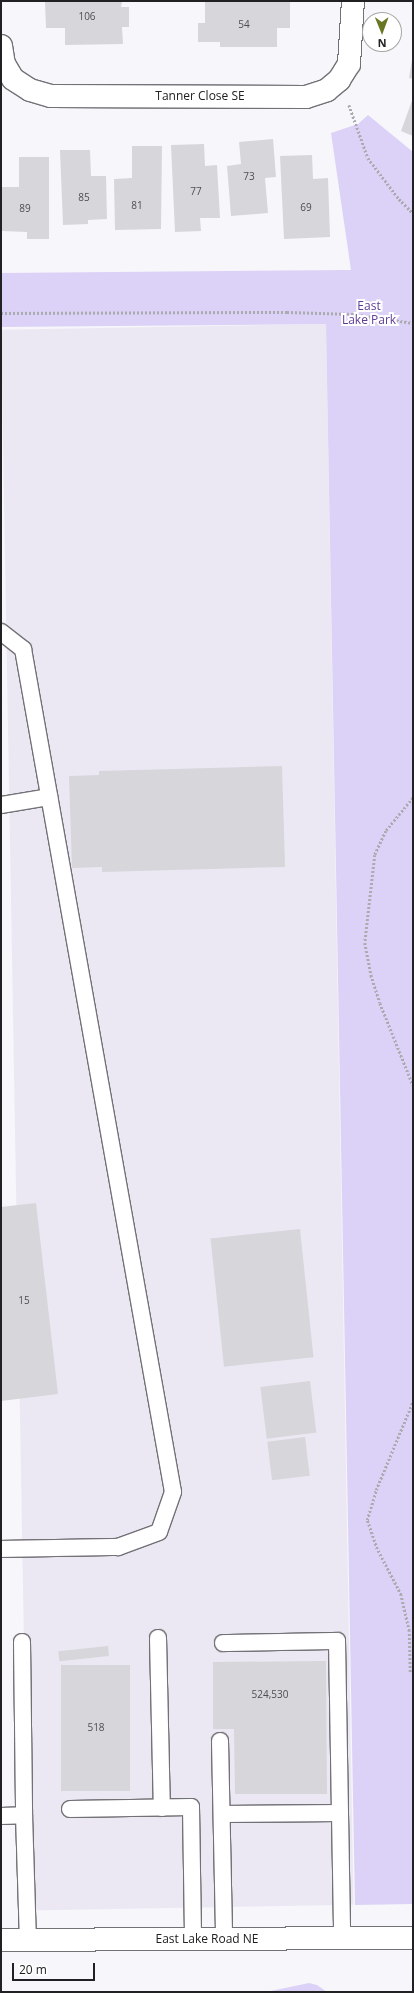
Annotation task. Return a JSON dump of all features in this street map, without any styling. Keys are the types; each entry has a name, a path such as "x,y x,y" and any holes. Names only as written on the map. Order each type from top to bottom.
{"street":[{"name":"Tanner Close SE","path":"1,46 4,64 13,79 30,90 51,96 306,97 327,90 339,80 349,64 352,48 353,1"},
{"name":"East Lake Road NE","path":"1,1940 413,1938"}],"lane":[{"path":"1,632 23,650 173,1492 159,1532 118,1547 1,1548"},
{"path":"1,805 49,797"},
{"path":"158,1638 162,1808"},
{"path":"223,1643 336,1641 342,1939"},
{"path":"22,1642 24,1815 28,1940"},
{"path":"220,1741 224,1939"},
{"path":"70,1809 191,1807 193,1939"},
{"path":"222,1814 340,1813"},
{"path":"1,1816 24,1815"}],"path":[{"path":"339,80 368,158 400,199 413,212"},
{"path":"1,313 287,312 353,314 413,323"},
{"path":"413,798 386,831 375,855 365,943 375,989 413,1085"},
{"path":"410,1672 412,1650 401,1595 377,1549 367,1520 376,1490 413,1401"}],"shaded area":[{"path":"326,324 354,1905 29,1910 1,330"}],"green space":[{"name":"East Lake Park","path":"368,115 413,152 413,1904 355,1905 326,324 1,327 1,273 351,270 331,133 358,124"},
{"path":"309,1983 317,1985 327,1992 266,1992"}],"building":[{"path":"205,1 290,1 290,28 277,28 277,47 220,47 220,42 198,42 198,23 205,23"},
{"path":"45,2 122,2 121,7 129,7 129,27 122,27 123,44 65,45 65,28 46,28"},
{"path":"413,60 413,79 409,78"},
{"path":"413,98 413,136 401,131"},
{"path":"273,139 276,177 265,178 268,213 231,216 227,166 241,164 239,142"},
{"path":"204,144 205,166 217,165 220,218 200,218 201,231 175,232 171,145"},
{"path":"132,146 162,146 161,229 115,230 114,179 132,178"},
{"path":"60,150 90,150 91,176 106,176 107,219 88,220 88,224 63,225"},
{"path":"312,155 313,179 328,178 330,237 284,239 280,156"},
{"path":"19,157 49,157 49,239 27,239 27,232 2,231 2,187 19,187"},
{"path":"282,766 285,867 102,872 102,867 72,868 69,776 99,775 99,771"},
{"path":"36,1203 58,1394 1,1401 1,1207"},
{"path":"300,1229 313,1357 224,1367 210,1238"},
{"path":"310,1381 316,1433 267,1439 260,1387"},
{"path":"305,1437 310,1476 272,1480 267,1442"},
{"path":"108,1646 109,1656 59,1661 58,1651"},
{"path":"326,1661 327,1794 235,1794 234,1729 213,1729 213,1662"},
{"path":"61,1665 130,1665 130,1791 61,1791"}]}
